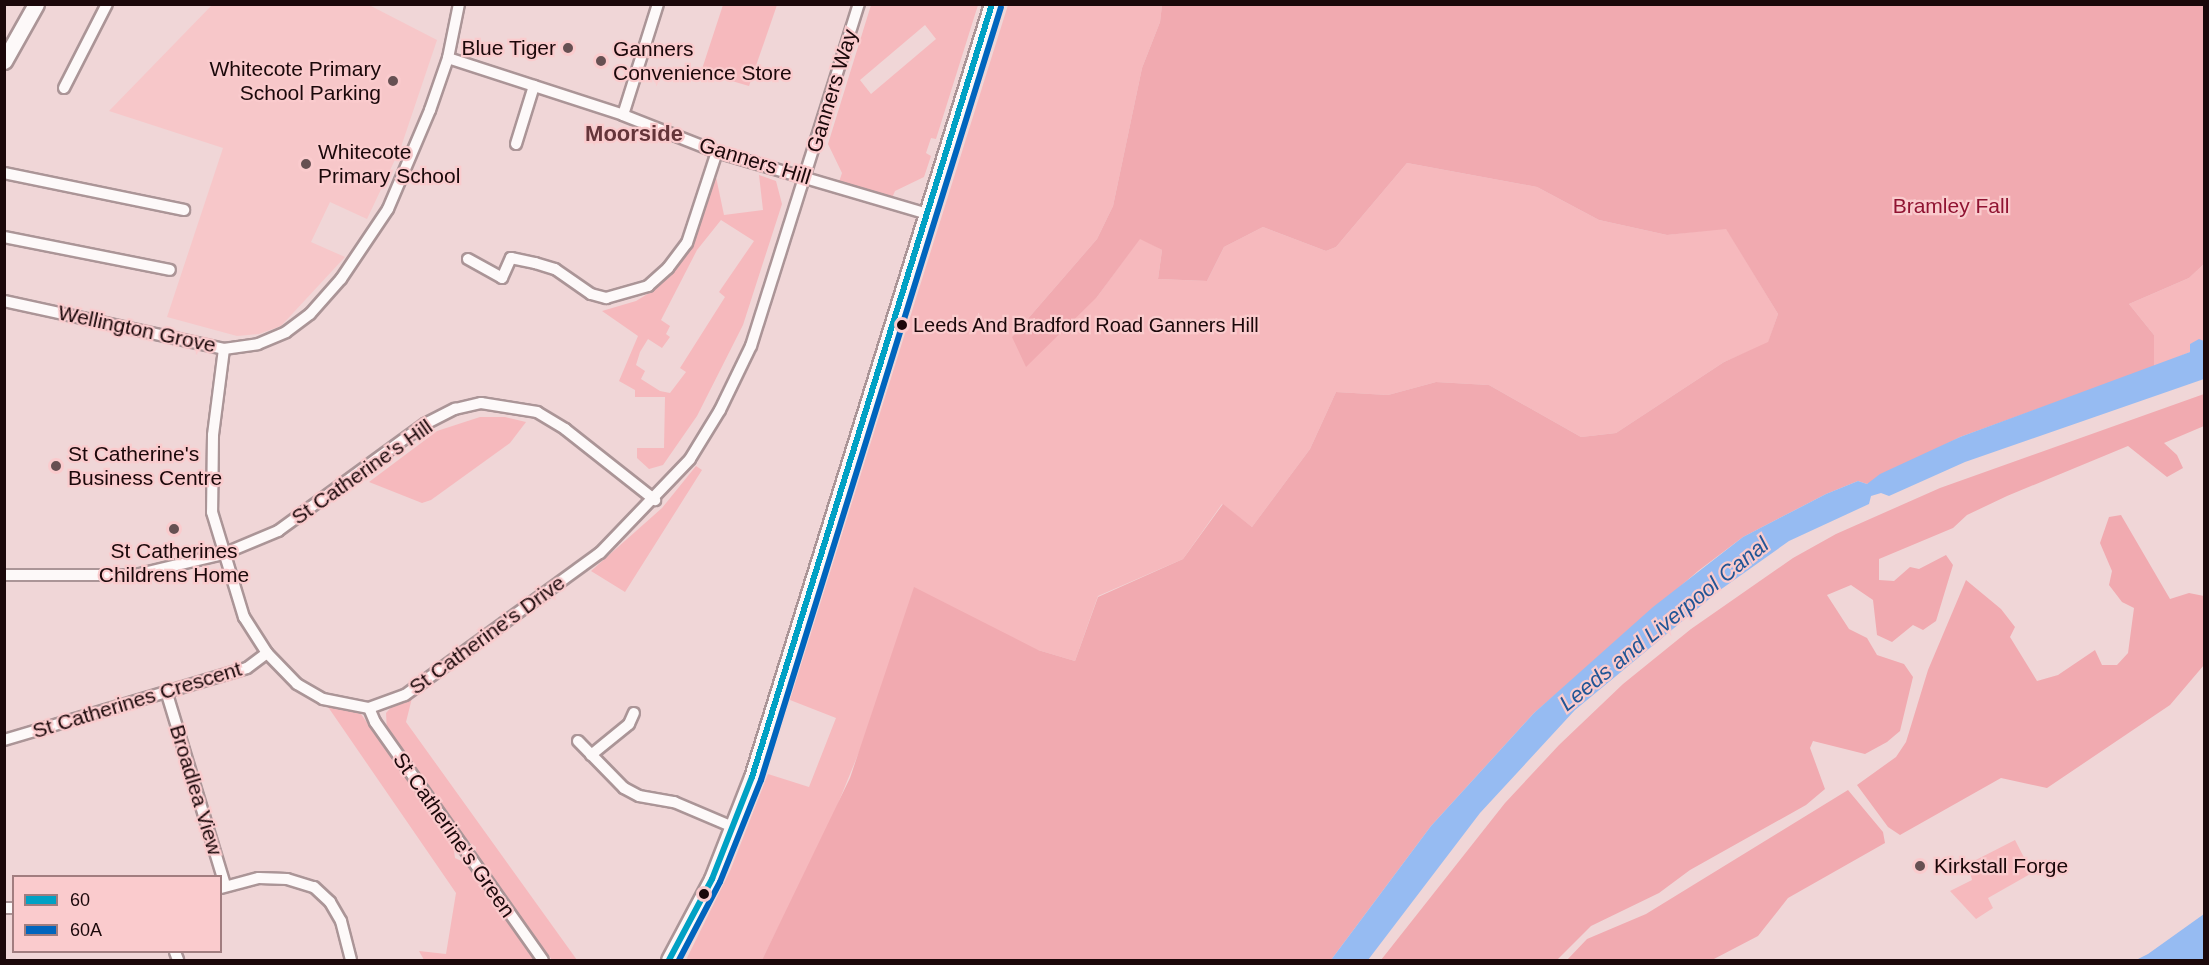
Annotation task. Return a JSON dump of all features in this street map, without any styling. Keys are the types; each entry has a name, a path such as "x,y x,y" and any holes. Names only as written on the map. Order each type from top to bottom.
{"main road":[{"path":"4,61 36,4"},
{"path":"669,960 712,879 733,827 776,704 992,4"}],"street":[{"path":"64,88 107,4"},
{"name":"Wellington Grove","path":"4,301 224,349 258,344 286,332 310,314 341,279 388,209 408,168 448,58 459,4"},
{"path":"623,116 658,4"},
{"name":"Ganners Way","path":"806,177 859,4"},
{"name":"Ganners Hill","path":"448,58 623,116 717,152 927,214"},
{"path":"516,144 534,86"},
{"path":"468,259 502,278 511,258 535,263 555,269 591,294 606,298 648,286 668,268 687,243 717,152"},
{"path":"4,173 184,210"},
{"name":"St Catherine's Drive","path":"369,708 405,695 600,553 655,500 690,459 720,410 751,346 806,177"},
{"path":"4,237 170,270"},
{"path":"224,349 213,435 212,512 244,617 267,653 297,684 323,699 369,708"},
{"name":"St Catherine's Hill","path":"223,554 278,531 425,424 454,409 481,403 537,412 573,435 655,500"},
{"path":"4,575 135,575 223,554"},
{"name":"St Catherines Crescent","path":"4,740 168,694 247,668 267,653"},
{"name":"Broadlea View","path":"168,694 220,875"},
{"name":"St Catherine's Green","path":"369,708 375,722 543,960"},
{"path":"591,755 629,724 634,713"},
{"path":"578,741 610,777 639,796 674,802 733,827"},
{"path":"223,887 259,878 314,887 330,902 341,921 351,960"}],"shaded area":[{"name":"Whitecote Primary School","path":"212,5 369,5 437,40 401,147 367,219 330,202 311,242 345,257 281,326 259,334 237,336 167,317 223,148 109,111"},
{"path":"723,5 777,5 749,86 701,72"},
{"path":"871,5 978,5 936,139 931,138 926,153 931,156 924,177 895,191 892,198 839,182 842,173 828,144","holes":["925,25 936,39 871,94 860,80"]},
{"path":"1008,5 1162,5 1160,22 1142,68 1113,206 1097,239 1012,337 1097,297 1140,238 1162,250 1158,279 1207,281 1224,247 1263,227 1326,251 1336,247 1407,163 1537,187 1599,220 1667,235 1726,228 1778,314 1768,343 1724,362 1616,433 1581,437 1489,385 1436,382 1388,395 1336,392 1310,449 1252,527 1222,504 1183,559 1098,596 1075,661 1038,650 868,730 828,828 762,960 686,960 730,871 768,774 809,787 836,718 790,700"},
{"path":"759,175 776,181 782,204 743,325 697,416 663,465 649,469 637,458 637,448 664,448 665,397 635,397 635,390 619,381 638,336 602,311 636,301 654,290 682,261 696,236 716,177 724,215 763,210","holes":["721,220 754,241 719,292 725,297 680,368 686,372 670,393 660,391 641,379 645,371 636,365 640,352 648,339 662,348 670,337 666,334 670,326 661,320 697,250"]},
{"path":"2204,264 2204,341 2190,344 2190,352 2154,367 2154,335 2129,304 2189,278"},
{"path":"480,417 505,417 526,422 510,443 431,500 422,503 369,482 437,431"},
{"path":"696,466 702,470 625,592 591,571 662,508"},
{"path":"412,698 406,722 577,960 552,960 475,857 476,847 461,837 387,731 386,713 395,703"},
{"path":"326,704 361,714 453,843 455,858 468,864 537,960 424,960 419,951 446,954 456,893"},
{"path":"2015,840 2032,873 1988,898 1993,908 1976,919 1950,891 1972,880 1968,864"}],"green space":[{"name":"Bramley Fall","path":"1162,5 2204,5 2204,264 2189,278 2129,304 2154,335 2154,367 1960,437 1867,484 1858,481 1826,494 1743,537 1698,571 1534,713 1431,826 1331,960 762,960 850,778 914,587 1038,650 1075,661 1098,597 1183,559 1223,504 1252,527 1310,449 1336,392 1388,395 1436,382 1489,385 1581,437 1616,433 1724,362 1768,342 1778,314 1726,229 1667,235 1599,220 1537,187 1407,163 1336,247 1326,251 1263,227 1224,247 1207,281 1158,279 1162,250 1140,239 1097,297 1026,367 1012,337 1097,239 1113,206 1142,68 1160,22"},
{"path":"2204,394 2204,426 2164,443 2177,455 2183,468 2167,477 2128,446 2007,496 1967,515 1953,528 1879,559 1879,580 1894,581 1910,567 1919,569 1946,555 1953,565 1936,621 1923,630 1913,625 1892,642 1877,635 1873,600 1851,585 1827,595 1849,629 1867,638 1877,655 1904,664 1913,677 1900,731 1887,742 1865,754 1813,741 1810,748 1825,789 1806,805 1690,870 1659,893 1591,926 1557,960 1381,960 1505,803 1559,745 1623,684 1691,629 1793,558 1836,534 1940,488"},
{"path":"2121,515 2170,599 2189,593 2204,596 2204,665 2170,705 2047,788 2001,778 1900,835 1888,827 1857,785 1896,757 1906,742 1928,670 1966,580 2001,609 2015,627 2010,637 2037,681 2058,675 2095,650 2102,665 2117,665 2128,653 2134,608 2122,602 2109,585 2112,571 2100,543 2109,517"},
{"path":"1848,790 1883,832 1885,843 1788,898 1758,936 1712,960 1567,960 1587,939 1646,914"}],"water":[{"name":"Leeds and Liverpool Canal","path":"2199,339 2204,341 2204,379 1965,462 1889,496 1881,493 1871,496 1869,504 1789,541 1720,590 1575,710 1480,813 1368,960 1331,960 1431,826 1534,713 1653,607 1743,537 1826,494 1858,481 1867,484 1880,474 1960,437 2190,352 2190,344"},
{"path":"2204,914 2204,960 2136,960 2148,954"}],"transit line":[{"name":"60","path":"669,960 712,879 752,777 992,4"},
{"name":"60A","path":"679,960 720,882 761,780 1001,7"}],"place":[{"name":"Blue Tiger","path":"568,48"},
{"name":"Ganners Convenience Store","path":"601,61"},
{"name":"Whitecote Primary School Parking","path":"393,81"},
{"name":"Whitecote Primary School","path":"306,164"},
{"name":"Leeds And Bradford Road Ganners Hill","path":"902,325"},
{"name":"St Catherine's Business Centre","path":"56,466"},
{"name":"St Catherines Childrens Home","path":"174,529"},
{"name":"Kirkstall Forge","path":"1920,866"}],"district":[{"name":"Moorside","path":"634,134"}]}
